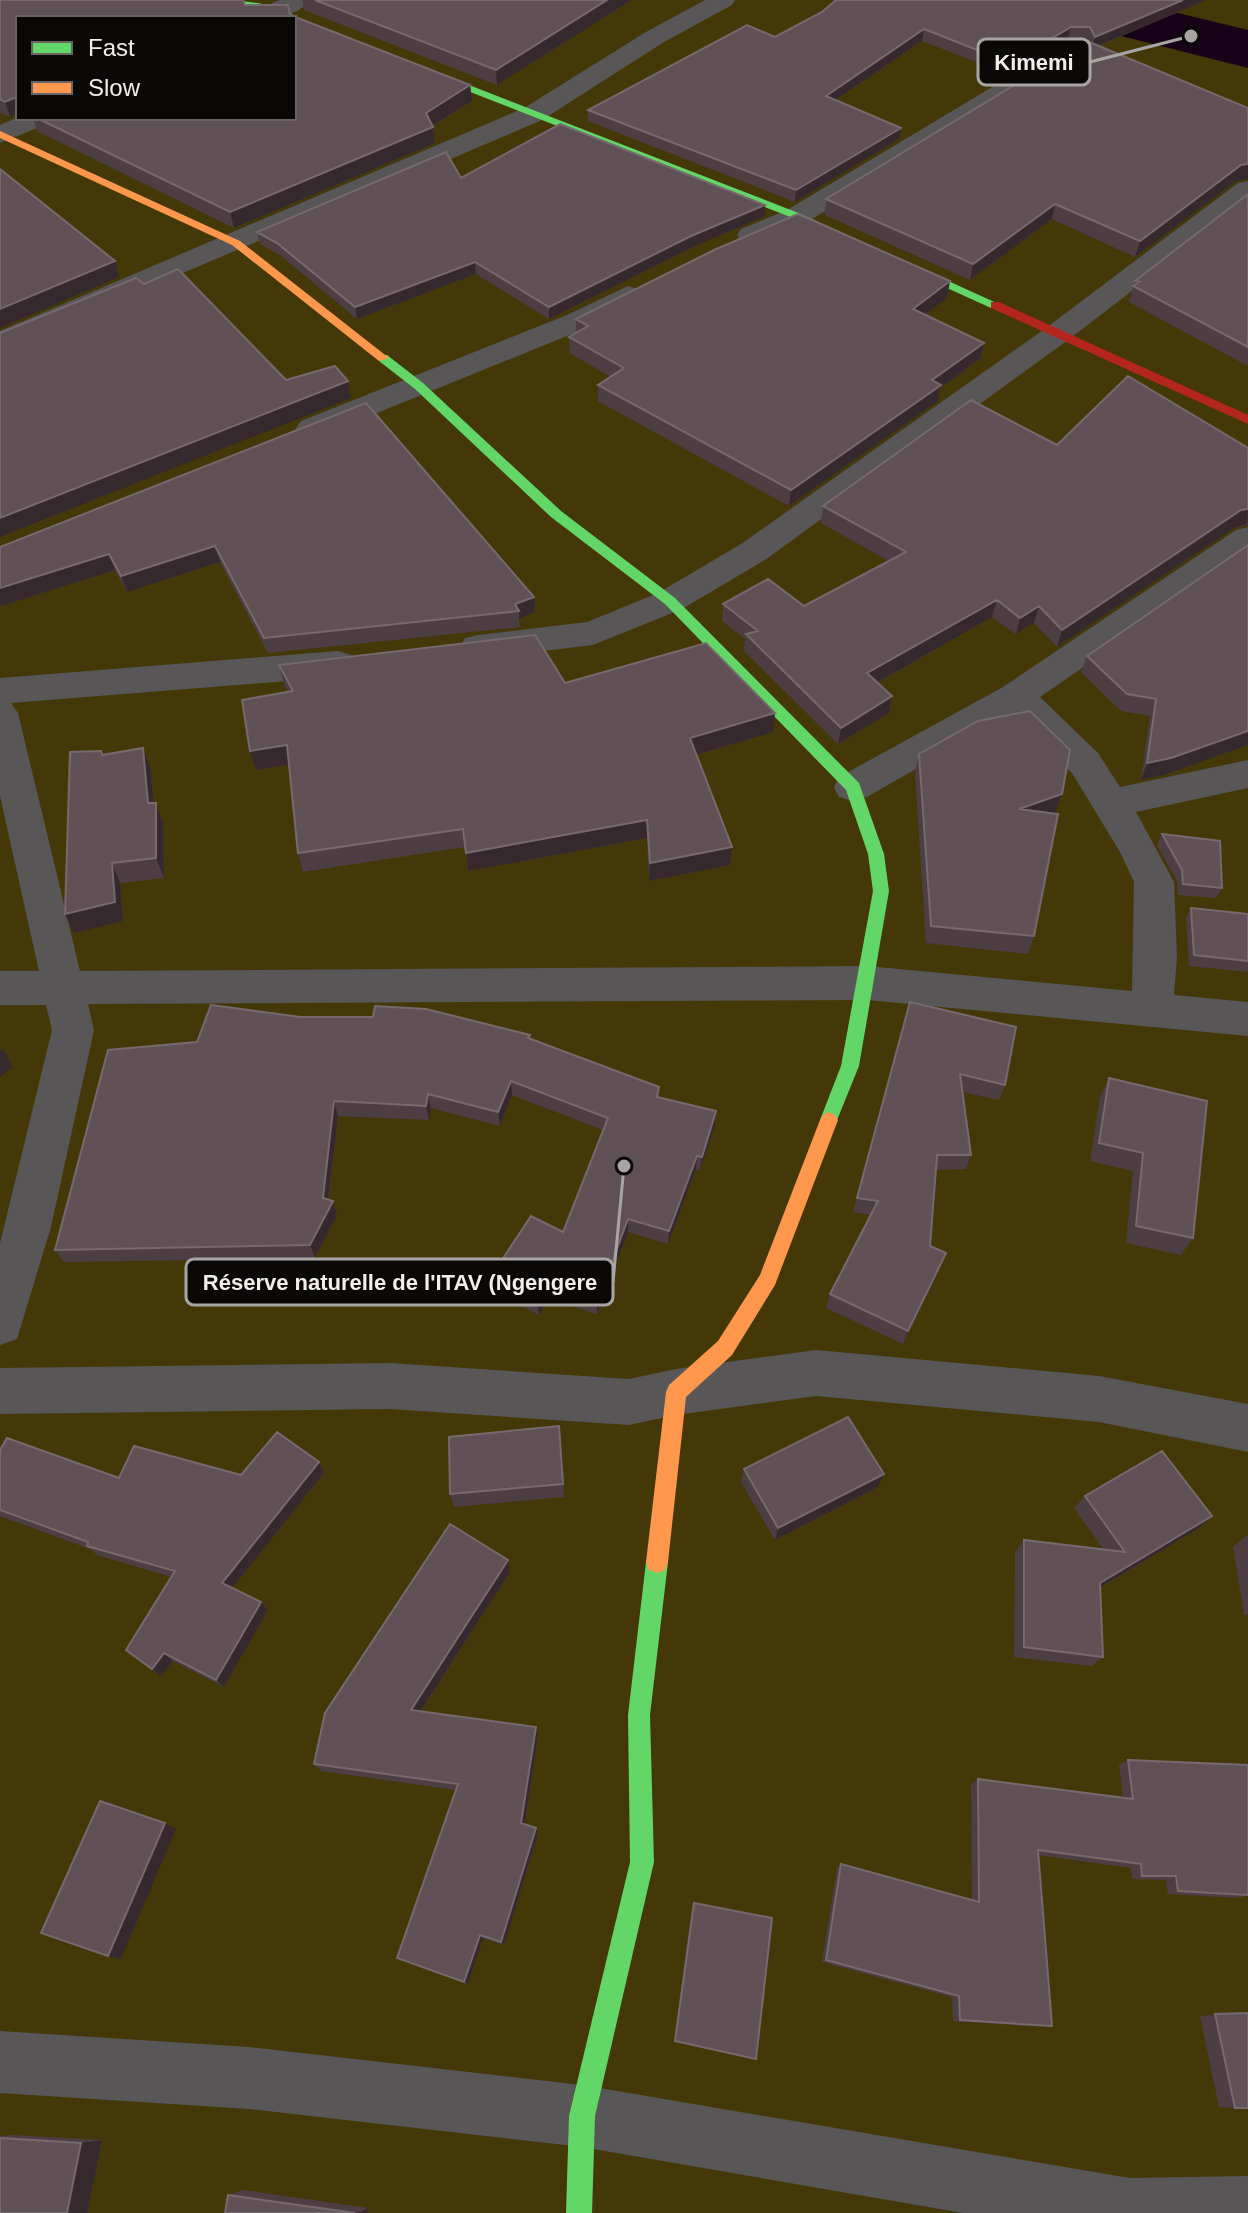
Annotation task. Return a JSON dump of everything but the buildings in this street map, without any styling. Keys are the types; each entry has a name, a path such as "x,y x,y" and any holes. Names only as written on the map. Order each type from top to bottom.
{"street":[{"path":"221,0 279,16"},
{"path":"0,342 533,114 655,37 723,0"},
{"path":"729,245 797,216 1078,46"},
{"path":"392,58 797,216 1248,420"},
{"path":"0,134 33,120"},
{"path":"0,134 236,243 419,386 556,514 670,601 853,787 876,854 881,891 850,1066 768,1279 725,1348 676,1392 639,1715 642,1862 582,2116 579,2213"},
{"path":"454,650 593,633 670,601 753,552 1057,334 1248,189"},
{"path":"292,436 578,321 647,285"},
{"path":"853,787 1016,696 1248,538"},
{"path":"0,691 362,661"},
{"path":"1016,696 1085,763 1111,803 1154,882 1156,956 1152,1010"},
{"path":"0,713 73,1030 28,1227 0,1323"},
{"path":"1111,803 1248,774"},
{"path":"0,988 64,985 867,983 1248,1019"},
{"path":"0,1391 390,1386 629,1402 676,1392 816,1373 1099,1399 1248,1428"},
{"path":"0,2062 249,2078 582,2116 1130,2212 1248,2208"}],"shaded area":[{"path":"0,0 1248,0 1248,2213 0,2213"}],"waterway":[{"path":"1051,0 1248,49"}],"traffic: fast":[{"path":"221,0 288,16"},
{"path":"415,67 797,216 995,305"},
{"path":"383,358 419,386 556,514 670,601 853,787 876,854 881,891 850,1066 829,1120"},
{"path":"579,2213 582,2116 642,1862 639,1715 657,1562"}],"traffic: slow":[{"path":"0,134 236,243 383,358"},
{"path":"657,1562 676,1392 725,1348 768,1279 829,1120"}],"traffic: jam":[{"path":"995,305 1248,420"}],"place":[{"name":"Kimemi","path":"1191,36"},
{"name":"Réserve naturelle de l'ITAV (Ngengere","path":"624,1166"}]}
